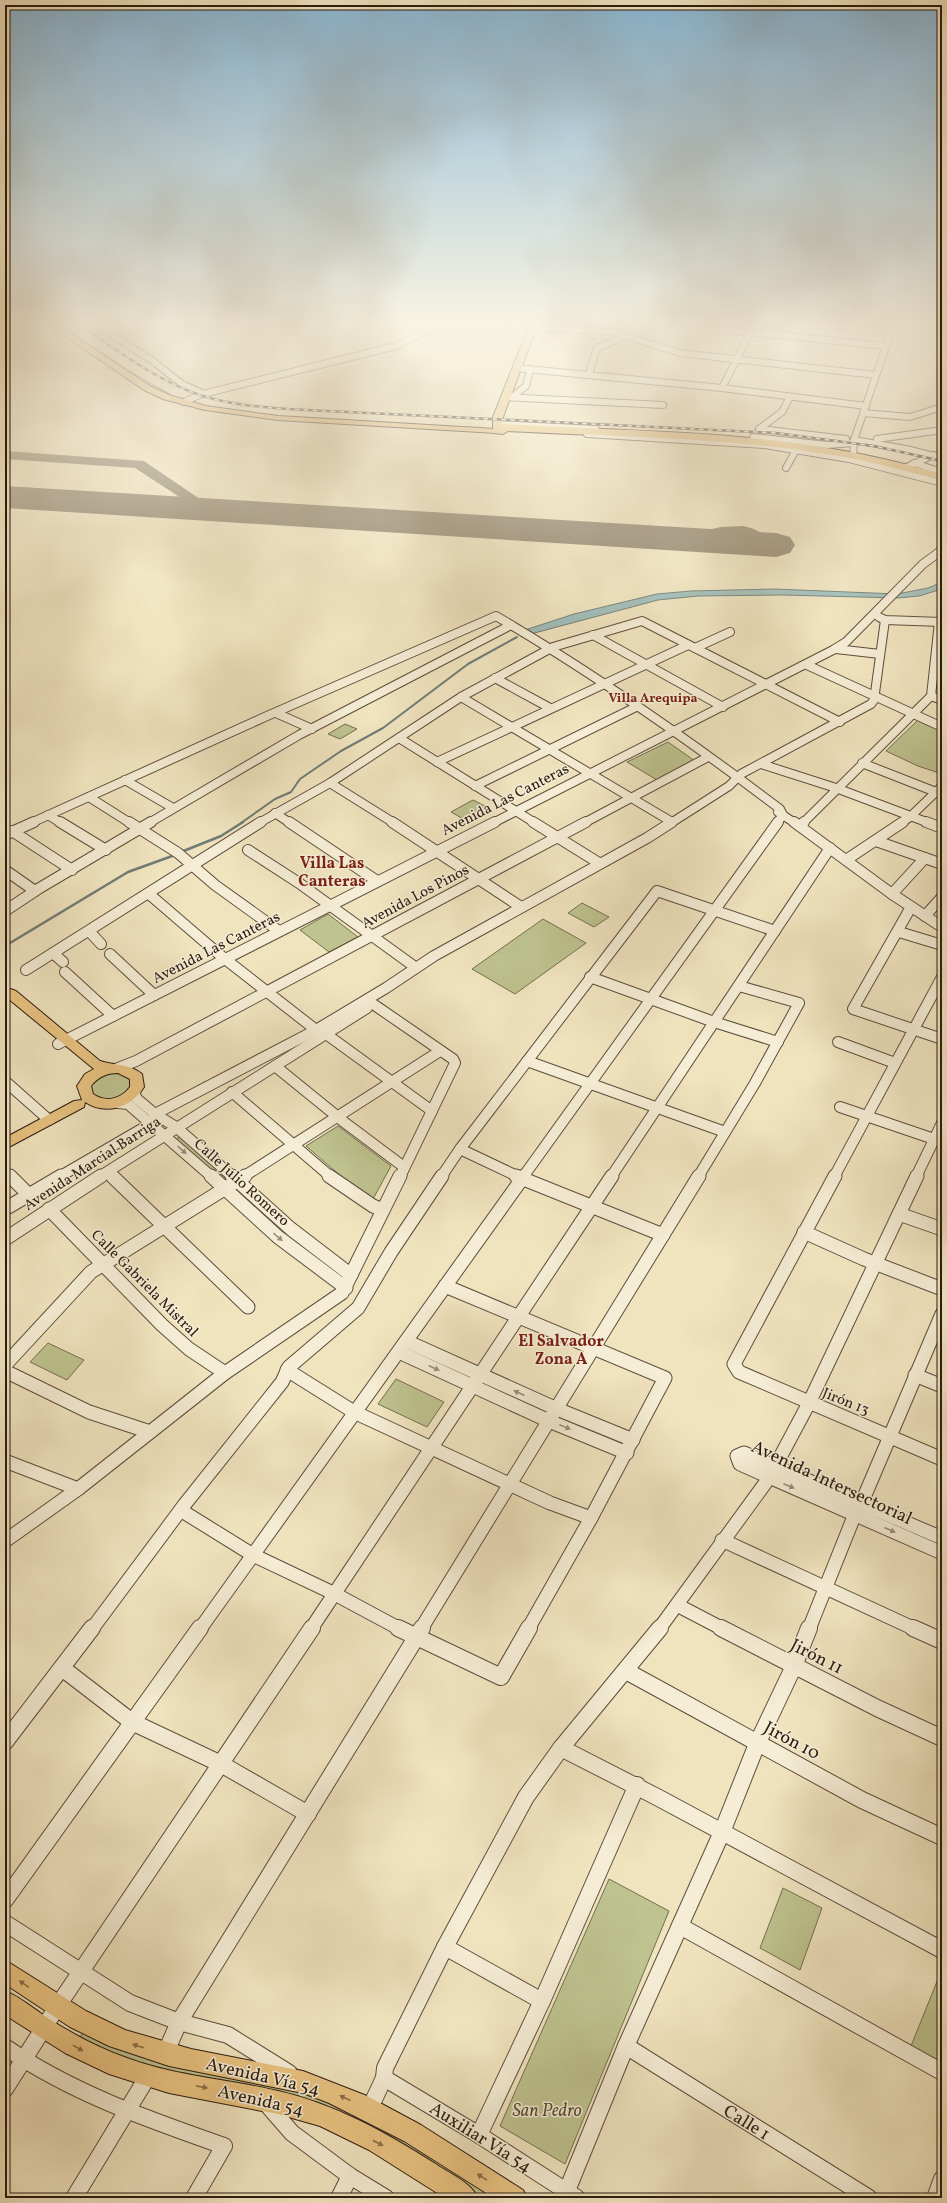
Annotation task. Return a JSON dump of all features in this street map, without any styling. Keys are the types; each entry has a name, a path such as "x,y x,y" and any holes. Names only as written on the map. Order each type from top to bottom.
{"highway":[{"path":"522,429 593,434"},
{"path":"522,429 765,444 910,465 942,478"}],"main road":[{"path":"5,991 11,994 63,1042 92,1075"},
{"path":"5,999 96,1065 123,1067 136,1078 138,1082 135,1092 125,1100 118,1103 97,1103 81,1098"},
{"path":"5,1144 50,1120 81,1098 84,1086 92,1075 123,1067"},
{"name":"Avenida Vía 54","path":"5,1971 57,2006 125,2041 165,2054 303,2082 324,2088 370,2108 514,2198"},
{"path":"5,2002 44,2030"},
{"name":"Avenida 54","path":"44,2030 112,2065 148,2076 262,2099 302,2109 351,2128 387,2148 466,2198"}],"street":[{"path":"546,429 742,436 827,445 854,441 906,437 942,430"},
{"path":"765,429 854,441 934,455 942,458"},
{"path":"853,457 854,441 858,429"},
{"path":"765,444 796,450 853,457 942,483"},
{"path":"786,468 796,450"},
{"path":"910,465 942,452"},
{"path":"910,465 942,472"},
{"name":"Avenida Las Canteras","path":"63,1042 225,960 377,880 590,772 807,665 836,649 846,642 923,564 942,550"},
{"path":"800,826 836,788 915,714 931,696 938,672 941,622 885,620 873,615"},
{"path":"8,833 496,616 548,648 736,780 774,811 800,826 892,894 942,927"},
{"path":"321,1032 415,968 672,822 761,764 871,704 874,696 885,620"},
{"path":"26,970 149,894 275,813 330,783 461,697 548,648 642,621 840,722"},
{"path":"5,911 35,891 141,830 173,808 312,729 411,675 511,625"},
{"path":"437,762 644,664 730,632"},
{"path":"593,635 723,707"},
{"path":"836,649 880,654"},
{"path":"807,665 942,727"},
{"path":"495,678 550,708"},
{"path":"931,696 942,700"},
{"path":"461,697 550,748 672,822"},
{"path":"475,786 633,708"},
{"path":"276,713 312,729"},
{"path":"398,738 599,863"},
{"name":"Avenida Los Pinos","path":"123,1067 705,759"},
{"path":"862,763 939,794"},
{"path":"761,764 836,788 942,828"},
{"path":"125,780 173,808"},
{"path":"330,783 437,850 520,907"},
{"path":"846,860 910,817 939,794 942,786"},
{"path":"89,797 172,849 192,866 279,931"},
{"path":"275,813 377,880"},
{"path":"48,815 106,850"},
{"path":"5,1900 783,815"},
{"path":"8,833 72,870"},
{"path":"876,840 942,864"},
{"path":"5,2089 44,2030 57,2006 221,1764 333,1593 830,848"},
{"path":"248,850 329,905 370,937 415,968"},
{"path":"892,894 925,858"},
{"path":"5,870 35,891"},
{"path":"5,880 14,876"},
{"path":"5,1742 282,1382 289,1367 358,1308 391,1252 460,1149 657,891 775,931"},
{"path":"149,894 225,960 321,1032 432,1111"},
{"path":"925,916 942,897"},
{"path":"912,907 899,932 853,1009 942,1039"},
{"path":"89,931 101,944"},
{"path":"899,932 942,945"},
{"path":"53,953 64,967 113,1016"},
{"path":"110,954 154,995"},
{"path":"590,977 714,1022 778,1042"},
{"path":"942,977 804,1232 876,1264 942,1288"},
{"path":"165,2054 179,2022 550,1421 725,1132 799,1003 739,986"},
{"path":"5,1209 153,1119 374,1004 386,993 386,988"},
{"path":"5,1541 78,1489 224,1373 286,1332 346,1288 455,1063 453,1059 374,1004"},
{"name":"Avenida Marcial Barriga","path":"5,1239 165,1134 275,1066 321,1032"},
{"path":"838,1042 895,1063"},
{"path":"5,1365 91,1272 102,1264 225,1189 440,1051"},
{"path":"527,1061 725,1132"},
{"path":"275,1066 337,1117 404,1167"},
{"path":"5,1081 50,1120"},
{"name":"Calle Julio Romero","path":"135,1092 136,1098 165,1134 278,1237 346,1288"},
{"path":"232,1092 294,1144 336,1182 383,1210"},
{"name":"Calle Julio Romero","path":"118,1103 128,1104 153,1119 176,1127 291,1229 352,1275"},
{"path":"840,1106 938,1139"},
{"path":"370,2108 384,2078 385,2068 446,1947 526,1797 561,1748 626,1671 677,1605 722,1540 773,1472 809,1403 899,1214 938,1139 942,1124"},
{"path":"460,1149 522,1179 663,1235"},
{"path":"5,1172 29,1195"},
{"path":"108,1172 248,1307"},
{"name":"Calle Gabriela Mistral","path":"49,1209 183,1344 224,1373"},
{"path":"899,1214 942,1229"},
{"name":"Jirón 13","path":"804,1232 734,1364 739,1372 942,1459"},
{"path":"182,1511 253,1555 333,1593 416,1637 501,1677 592,1518 665,1378 445,1286"},
{"path":"569,2196 626,2046 722,1832 757,1744 794,1666 858,1508 941,1318"},
{"path":"402,1346 476,1380 550,1421 630,1446"},
{"path":"287,1370 354,1412 550,1503 592,1518"},
{"path":"5,1371 89,1412 150,1432"},
{"path":"915,1376 942,1386"},
{"path":"476,1380 557,1409 630,1446"},
{"name":"Avenida Intersectorial","path":"742,1459 858,1508 942,1538"},
{"path":"5,1461 78,1489"},
{"name":"Avenida Intersectorial","path":"858,1508 942,1553"},
{"path":"722,1540 826,1586 942,1641"},
{"name":"Jirón 11","path":"677,1605 877,1708 942,1738"},
{"path":"62,1668 132,1722 221,1764 308,1814"},
{"name":"Jirón 10","path":"626,1671 757,1744 862,1800 942,1838"},
{"path":"561,1748 637,1785 829,1891 942,1950"},
{"path":"479,2135 542,2001 637,1785"},
{"path":"5,1923 130,2003 179,2022 228,2035 303,2082"},
{"path":"680,1926 942,2072"},
{"path":"446,1947 542,2001"},
{"path":"5,2046 24,2061 71,2088 126,2112 224,2146 194,2198"},
{"name":"Calle 1","path":"626,2046 869,2198"},
{"path":"74,2198 148,2076"},
{"name":"Auxiliar Vía 54","path":"384,2078 479,2135 569,2196"},
{"path":"262,2099 292,2133 350,2176 386,2198"},
{"path":"339,2198 350,2176"},
{"path":"935,2198 942,2179"}],"green space":[{"path":"919,719 942,730 942,774 918,766 886,751"},
{"path":"345,724 357,729 340,739 328,734"},
{"path":"668,742 695,761 657,780 627,762"},
{"path":"473,800 487,807 465,820 451,812"},
{"path":"582,903 609,917 594,927 568,913"},
{"path":"328,914 358,937 329,952 300,930"},
{"path":"543,919 586,943 515,994 472,969"},
{"path":"120,1073 129,1077 132,1084 125,1095 109,1101 92,1095 90,1085 104,1074"},
{"path":"338,1126 391,1166 373,1199 343,1178 306,1146"},
{"path":"181,1136 226,1177 221,1180 176,1139"},
{"path":"48,1343 84,1360 67,1380 30,1362"},
{"path":"396,1379 444,1402 427,1427 378,1404"},
{"name":"San Pedro","path":"609,1879 669,1911 565,2164 500,2126"},
{"path":"783,1888 822,1908 800,1970 760,1948"},
{"path":"942,1969 942,2062 911,2046"},
{"path":"83,2032 105,2044 159,2061 298,2089 359,2114 500,2198 480,2198 388,2141 154,2069 79,2039"}],"water":[{"path":"942,582 942,589 919,596 898,598 783,595 698,596 658,600 527,635 522,631 574,614 657,594 691,591 774,589 897,594 928,588"}],"waterway":[{"path":"241,823 275,799 291,792 300,779 341,751 383,728 468,664 517,637"},
{"path":"181,852 221,836 243,822"},
{"path":"5,946 128,872 175,855"}],"taxiway":[{"path":"5,455 139,464 209,510"},
{"path":"681,540 732,530 743,530 758,538 756,544 739,548 707,542"}],"runway":[{"path":"5,497 776,545"}],"railway":[{"path":"691,429 776,433 874,446 942,461"}],"district":[{"name":"Villa Arequipa","path":"653,697"},
{"name":"Villa Las Canteras","path":"332,871"},
{"name":"El Salvador Zona A","path":"561,1349"}]}
